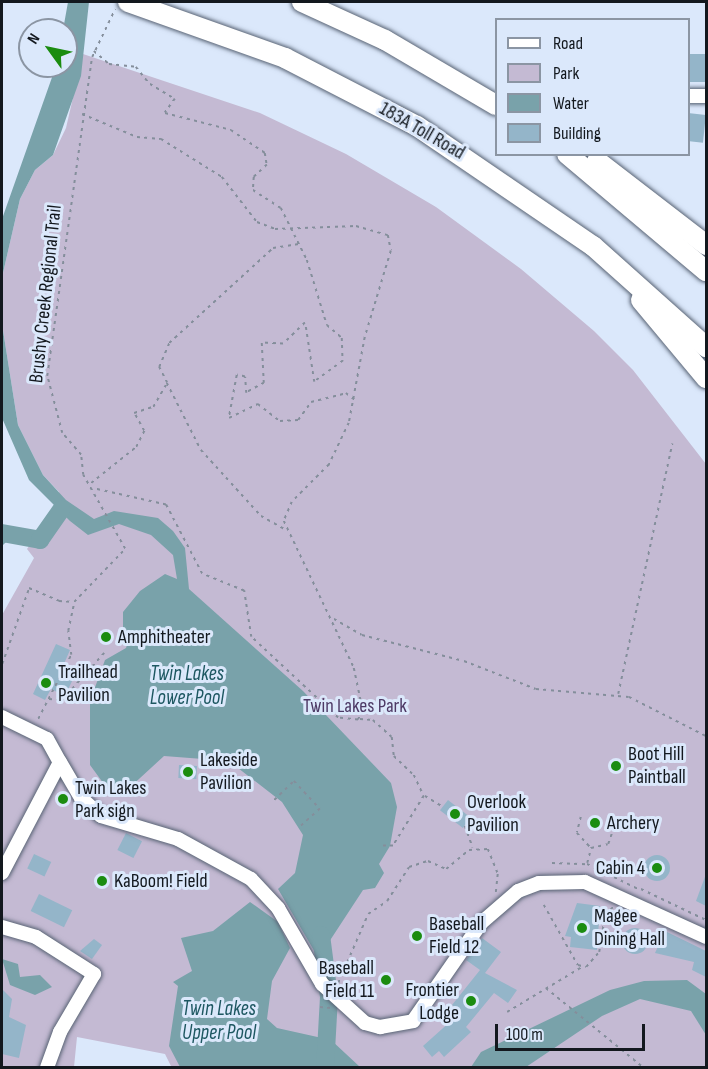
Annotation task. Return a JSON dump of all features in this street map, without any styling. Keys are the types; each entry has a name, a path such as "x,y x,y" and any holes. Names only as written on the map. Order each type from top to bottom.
{"highway":[{"name":"183A Toll Road","path":"128,2 175,16 285,58 417,126 593,246 706,347"},
{"path":"302,2 385,40 495,104"},
{"path":"569,156 706,271"},
{"path":"590,156 706,245"},
{"path":"593,246 706,378"}],"street":[{"path":"690,96 706,96"},
{"path":"2,717 32,731 56,748 60,762 81,798 101,816 178,839 251,879 278,908 321,984 364,1023 380,1027 413,1021 481,923 518,891 561,879 629,898 706,937"},
{"path":"2,873 60,762"},
{"path":"2,927 36,937 94,974 60,1032 47,1068"}],"path":[{"name":"Brushy Creek Regional Trail","path":"74,602 124,554 123,538 100,505 90,484 81,454 56,419 47,376 82,114 94,51 118,2"},
{"path":"94,51 109,64 136,67 150,84 175,99 165,113 231,130 265,153 267,165 254,177 253,190 281,207 300,244 327,325 342,338 343,362 310,381 311,338 305,323 299,323 283,344 262,343 264,382 246,393 245,377 235,379 229,418 258,404 280,421 298,420 311,402 346,393 356,400"},
{"path":"82,114 137,137 161,139 222,177 257,222 292,231 380,228 391,241 365,337 356,400 329,465 287,508 285,529"},
{"path":"300,244 273,248 169,343 159,368 201,450 261,516 285,529 334,619 360,685 363,711 359,719"},
{"path":"90,484 136,447 144,431 134,413 153,407 167,384"},
{"path":"618,694 672,444"},
{"path":"94,489 166,505 202,574 244,591 251,637 338,718 372,720 392,737 394,756 414,775 424,796 443,807"},
{"path":"2,664 29,588 59,601 74,602 68,631 71,655 32,731"},
{"path":"334,619 362,635 454,659 536,689 564,695 618,694 706,736"},
{"path":"48,698 62,700 104,653"},
{"path":"274,800 294,781 320,809 300,827"},
{"path":"381,846 393,846 424,796"},
{"path":"581,817 577,833 591,848"},
{"path":"591,848 609,844 615,824"},
{"path":"465,826 473,849"},
{"path":"587,864 591,848"},
{"path":"320,1007 335,998 339,977 358,932 406,870 424,861 446,869 473,849 492,852 498,874 493,900"},
{"path":"552,863 587,864 706,920"},
{"path":"507,1012 582,967 599,952 605,915 617,901"},
{"path":"544,905 582,967"},
{"path":"546,988 644,1068"}],"green space":[{"name":"Twin Lakes Park","path":"83,54 260,113 346,154 436,207 521,269 594,331 633,370 706,464 706,1067 172,1068 165,1054 77,1037 74,1067 2,1067 2,615 34,558 27,549 57,507 59,492 43,475 18,425 2,324 3,273 20,199 35,170 53,155 66,128"}],"water":[{"path":"68,2 89,2 81,76 53,155 35,170 20,199 3,273 2,324 2,219 52,78 78,78 78,18 65,18"},
{"name":"Twin Lakes Lower Pool","path":"2,324 18,425 43,475 66,500 94,519 114,511 158,518 173,531 185,548 189,589 303,691 391,783 397,807 390,846 379,864 384,873 375,888 363,890 327,945 327,958 316,954 278,889 295,873 303,835 282,802 229,761 164,756 127,790 109,791 90,765 90,701 105,660 126,648 129,639 123,630 123,612 140,591 165,574 177,579 173,555 151,535 119,524 88,535 70,521 29,480 2,418"},
{"name":"Twin Lakes Upper Pool","path":"250,902 278,922 290,948 272,981 267,1019 277,1028 331,1040 360,1067 180,1067 169,1046 178,986 173,982 192,971 181,938 213,931"},
{"path":"2,959 18,964 20,977 40,975 52,987 35,995 10,985"},
{"path":"687,980 706,994 706,1035 691,1011 640,999 602,1016 526,1067 471,1067 481,1052 610,990 644,981"}],"building":[{"path":"690,54 706,54 706,82 690,82"},
{"path":"690,113 706,115 703,143 690,141"},
{"path":"56,644 70,650 60,673 73,679 65,696 51,689 45,700 33,694"},
{"name":"Lakeside Pavilion","path":"179,765 197,766 196,779 178,778"},
{"name":"Overlook Pavilion","path":"448,800 471,818 463,828 440,810"},
{"path":"126,833 142,841 133,858 117,850"},
{"path":"34,854 51,862 44,877 27,869"},
{"name":"Cabin 4","path":"657,855 666,859 670,868 666,877 657,881 648,877 644,868 648,859"},
{"path":"706,874 706,906 696,901"},
{"path":"39,894 72,910 64,927 31,911"},
{"name":"Magee Dining Hall","path":"577,903 600,906 597,950 570,947 571,937 565,936"},
{"path":"635,928 644,932 648,941 644,950 635,954 626,950 622,941 626,932"},
{"path":"665,931 706,951 706,977 692,970 694,962 655,953"},
{"path":"482,938 501,952 485,973 517,990 508,1003 494,993 466,1027 471,1032 444,1057 439,1051 432,1057 423,1046 461,1012 452,1005 480,970 466,960"},
{"path":"94,939 102,945 92,959 80,951"},
{"path":"2,989 12,999 9,1017 26,1025 19,1058 2,1054"}],"waterway":[{"path":"2,533 40,540 61,510"},
{"path":"2,543 10,535"},
{"path":"321,935 329,997 325,1068"}],"place":[{"name":"Amphitheater","path":"106,637"},
{"name":"Trailhead Pavilion","path":"46,683"},
{"name":"Boot Hill Paintball","path":"616,766"},
{"name":"Lakeside Pavilion","path":"188,772"},
{"name":"Twin Lakes Park sign","path":"63,799"},
{"name":"Overlook Pavilion","path":"455,814"},
{"name":"Archery","path":"595,823"},
{"name":"Cabin 4","path":"657,868"},
{"name":"KaBoom! Field","path":"102,881"},
{"name":"Magee Dining Hall","path":"582,928"},
{"name":"Baseball Field 12","path":"417,936"},
{"name":"Baseball Field 11","path":"386,980"},
{"name":"Frontier Lodge","path":"471,1001"}]}
